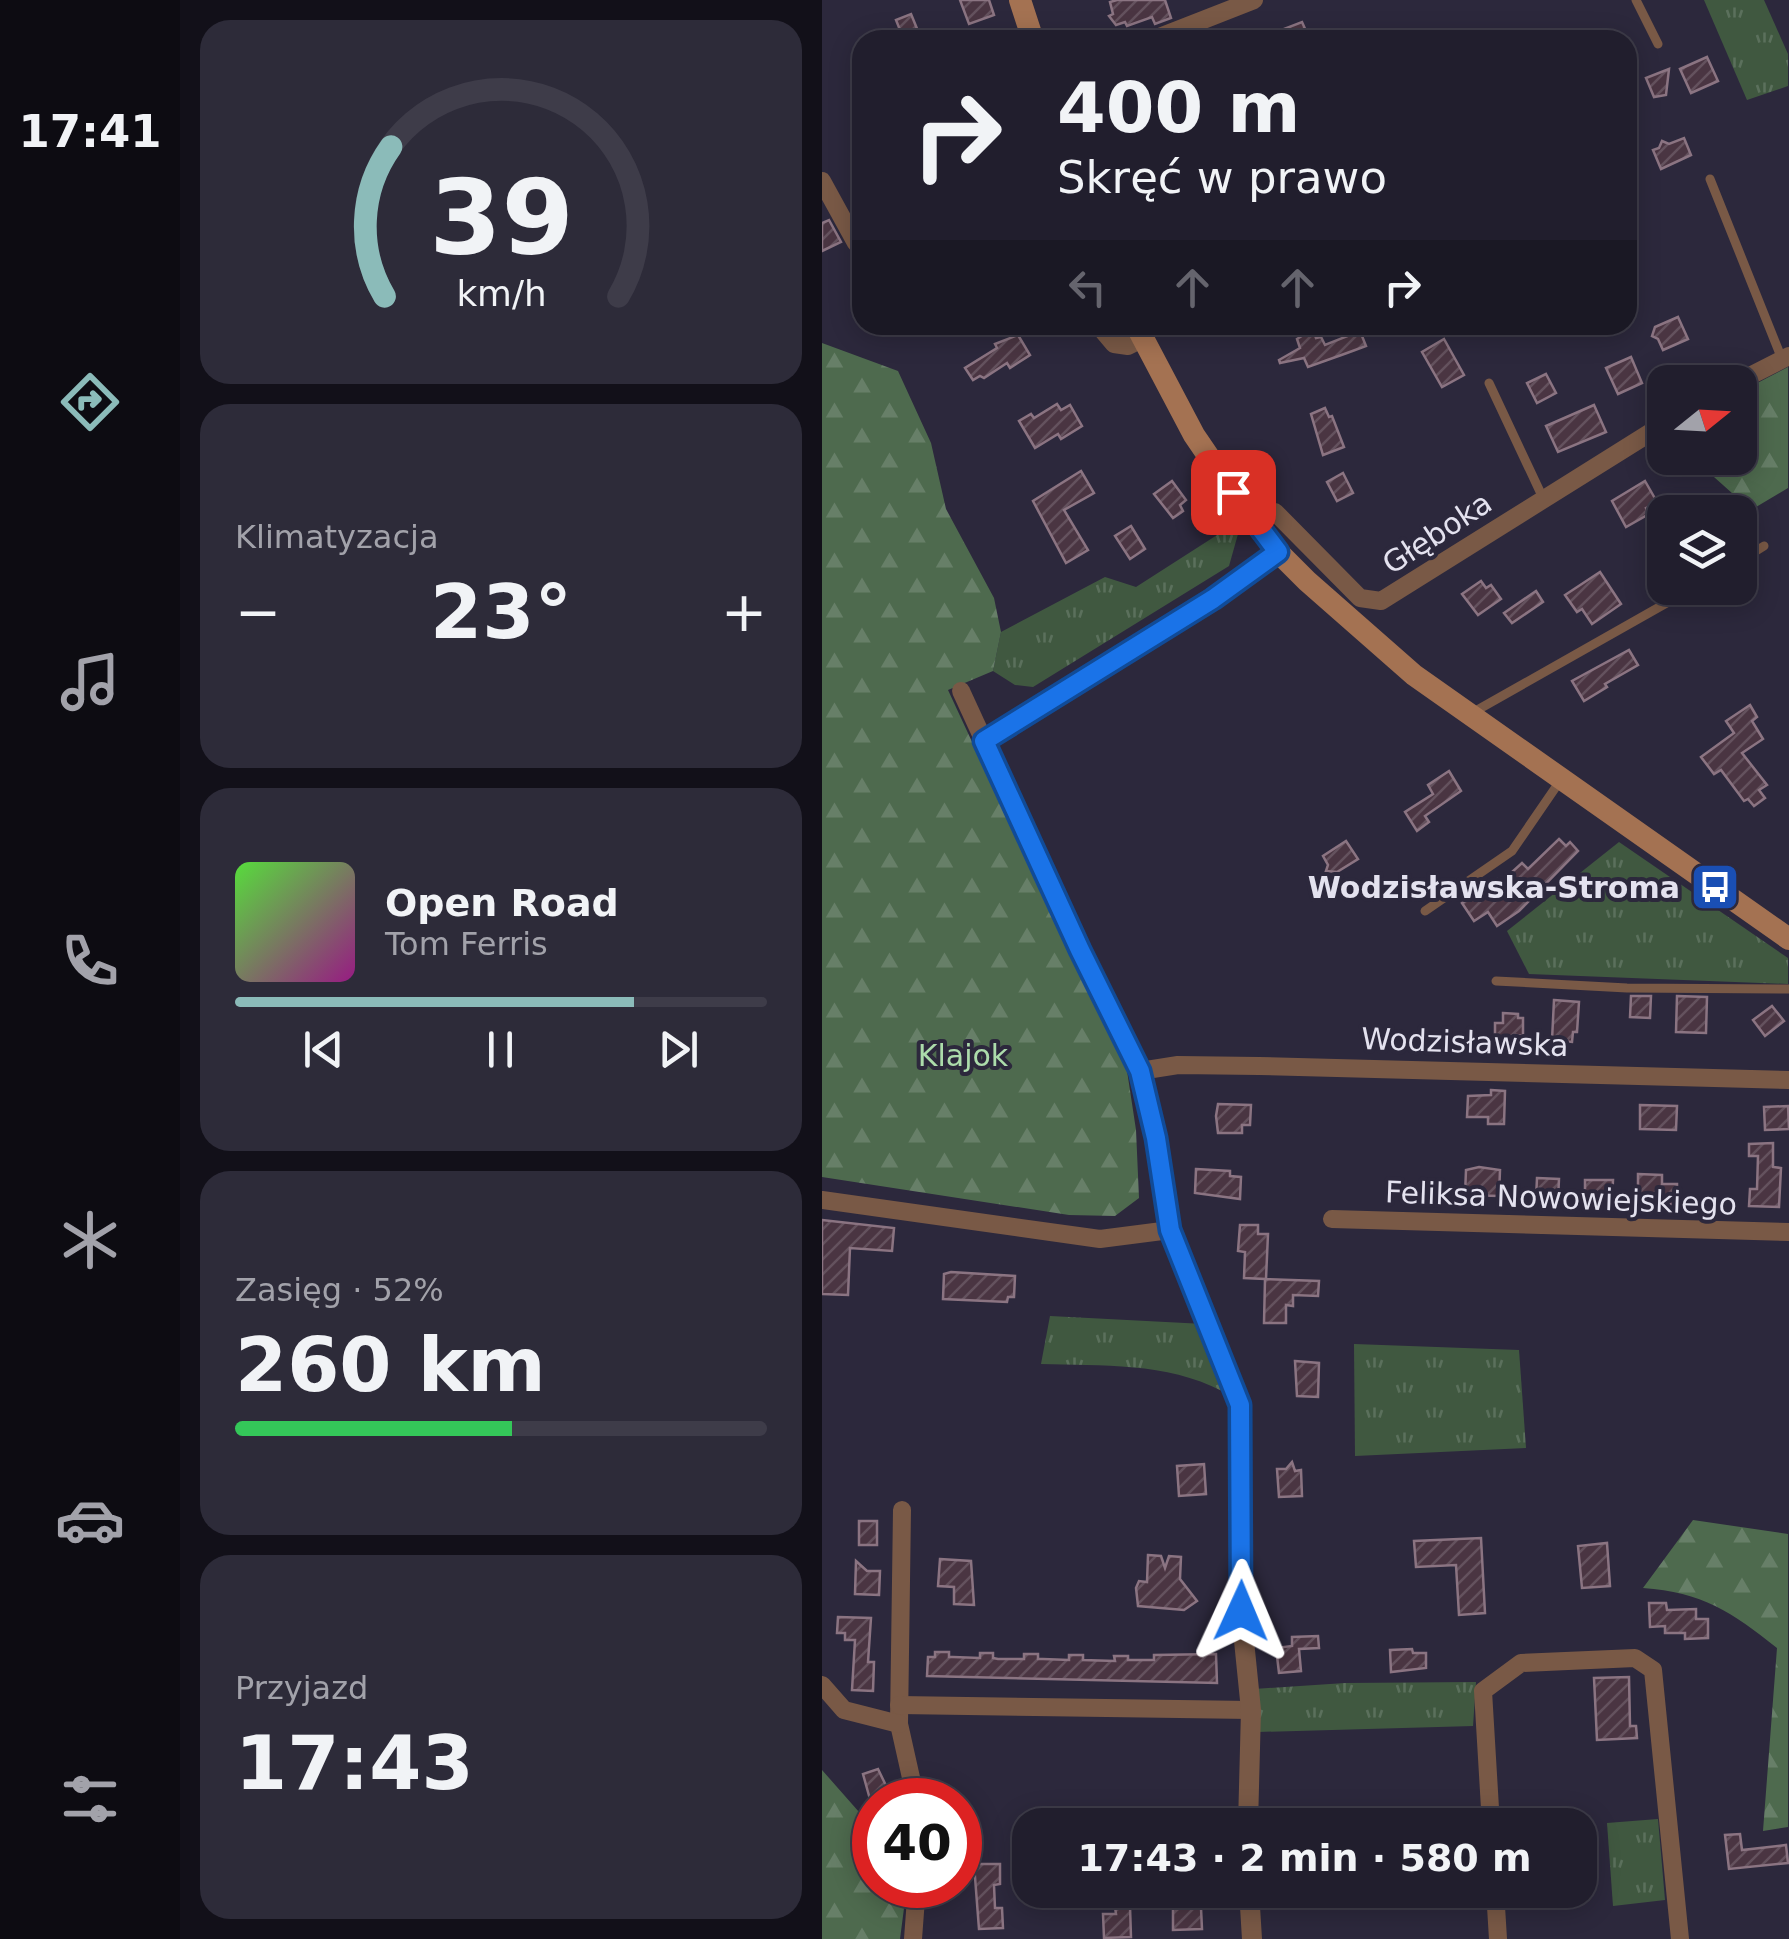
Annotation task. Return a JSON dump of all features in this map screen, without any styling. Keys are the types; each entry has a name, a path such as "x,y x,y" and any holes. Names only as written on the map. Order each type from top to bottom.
{"main road":[{"path":"1020,0 1030,30"},
{"path":"1141,335 1194,435 1278,552 1414,675 1788,939"}],"street":[{"path":"1178,30 1254,0"},
{"path":"822,181 852,237"},
{"path":"1106,335 1114,344 1128,346 1137,335"},
{"path":"1757,372 1786,357"},
{"name":"Głęboka","path":"1252,520 1275,512 1360,598 1382,601 1647,434"},
{"path":"984,741 1213,599 1278,552"},
{"path":"961,691 1140,1071 1156,1138 1170,1230 1240,1405 1241,1611 1251,1710 1248,1808"},
{"name":"Wodzisławska","path":"1140,1071 1178,1065 1277,1066 1788,1080"},
{"path":"822,1200 1100,1239 1170,1230"},
{"name":"Feliksa Nowowiejskiego","path":"1332,1219 1788,1232"},
{"path":"902,1510 899,1715 912,1778"},
{"path":"1490,1808 1483,1691 1521,1663 1635,1658 1644,1662 1653,1670 1680,1939"},
{"path":"822,1685 844,1710 899,1715 1251,1710"},
{"path":"913,1939 915,1908"},
{"path":"1250,1908 1252,1939"},
{"path":"1496,1908 1498,1939"}],"lane":[{"path":"1636,0 1658,44"},
{"path":"1710,179 1786,357"},
{"path":"1489,384 1543,498"},
{"path":"1757,550 1764,546"},
{"path":"1470,714 1663,605"},
{"path":"1425,910 1512,850 1561,779"},
{"name":"Wodzisławska","path":"1496,981 1627,988 1788,989"}],"green space":[{"path":"1704,0 1764,0 1788,54 1788,86 1747,100"},
{"name":"Klajok","path":"822,343 898,371 931,443 946,509 994,598 1001,632 993,671 948,690 1075,964 1126,1064 1136,1130 1139,1198 1115,1216 1069,1215 822,1177"},
{"path":"1788,367 1788,488 1757,506 1757,495 1734,495 1712,475 1757,475 1757,383"},
{"path":"1228,528 1238,534 1229,566 1033,687 1015,685 993,671 1001,632 1105,577 1136,587"},
{"path":"1619,842 1788,958 1788,984 1529,974 1507,931"},
{"path":"1050,1316 1204,1324 1222,1391 1156,1370 1041,1364"},
{"path":"1354,1344 1519,1350 1526,1448 1355,1456"},
{"path":"1693,1520 1788,1534 1788,1827 1763,1831 1777,1648 1715,1606 1682,1594 1643,1588"},
{"path":"1476,1682 1473,1726 1257,1732 1254,1689 1345,1683"},
{"path":"822,1770 852,1804 852,1908 904,1908 900,1939 822,1939"},
{"path":"1658,1819 1665,1900 1613,1906 1607,1823"}],"building":[{"path":"960,0 989,0 994,15 969,24"},
{"path":"1165,0 1171,18 1155,24 1152,17 1127,26 1125,22 1116,25 1109,16 1113,14 1110,2"},
{"path":"911,14 918,30 900,30 896,20"},
{"path":"1302,22 1306,30 1281,30"},
{"path":"1707,57 1718,81 1691,93 1680,69"},
{"path":"1669,69 1666,95 1654,97 1646,78"},
{"path":"1684,138 1691,155 1661,169 1653,150 1662,141 1669,144"},
{"path":"829,220 841,242 822,251 822,223"},
{"path":"1678,317 1688,339 1663,350 1652,336 1655,327"},
{"path":"1018,335 1030,355 1010,368 1007,363 984,378 973,380 965,368 997,348 995,344"},
{"path":"1303,335 1321,337 1325,345 1350,335 1362,335 1366,346 1308,367 1304,358 1280,363 1300,348 1297,339"},
{"path":"1444,339 1464,375 1442,387 1422,352"},
{"path":"1631,357 1642,383 1618,394 1606,368"},
{"path":"1546,374 1556,393 1537,403 1527,383"},
{"path":"1057,404 1061,410 1070,405 1082,426 1035,448 1019,421 1031,414 1034,418"},
{"path":"1594,405 1606,432 1558,452 1546,426"},
{"path":"1325,408 1344,447 1323,455 1311,414"},
{"path":"1081,471 1094,493 1064,510 1088,550 1066,563 1033,501"},
{"path":"1343,473 1353,493 1337,501 1327,482"},
{"path":"1172,481 1186,500 1180,505 1183,511 1173,518 1154,494"},
{"path":"1645,481 1653,495 1647,495 1647,515 1626,527 1612,501"},
{"path":"1131,526 1145,549 1130,559 1115,536"},
{"path":"1600,572 1621,604 1592,624 1565,595"},
{"path":"1481,581 1486,588 1491,585 1501,599 1478,615 1462,594"},
{"path":"1536,591 1543,602 1512,623 1504,613"},
{"path":"1629,650 1638,665 1584,701 1572,681"},
{"path":"1750,705 1757,717 1752,721 1763,739 1742,753 1767,785 1759,790 1765,798 1754,806 1748,799 1744,801 1721,770 1714,774 1701,757 1734,733 1726,721"},
{"path":"1449,771 1461,791 1425,816 1429,822 1417,831 1405,812 1433,794 1428,785"},
{"path":"1559,839 1566,846 1570,842 1578,851 1519,911 1497,926 1488,912 1474,921 1462,903 1497,879 1500,883 1522,863 1528,869"},
{"path":"1346,841 1358,859 1337,872 1326,871 1328,865 1323,856"},
{"path":"1631,996 1651,996 1650,1018 1630,1017"},
{"path":"1677,996 1707,997 1706,1033 1676,1032"},
{"path":"1554,1000 1579,1002 1577,1032 1573,1032 1572,1042 1552,1040"},
{"path":"1772,1006 1784,1021 1765,1036 1753,1020"},
{"path":"1503,1013 1523,1018 1523,1036 1495,1040 1495,1023 1503,1023"},
{"path":"1491,1090 1505,1091 1504,1124 1488,1124 1488,1117 1467,1117 1468,1096 1491,1095"},
{"path":"1218,1104 1251,1105 1250,1125 1242,1125 1242,1133 1218,1133"},
{"path":"1640,1105 1677,1106 1676,1130 1640,1129"},
{"path":"1788,1106 1789,1129 1765,1130 1764,1107"},
{"path":"1773,1143 1773,1167 1781,1168 1779,1207 1749,1206 1750,1189 1757,1189 1758,1156 1749,1156 1749,1144"},
{"path":"1196,1169 1230,1171 1230,1176 1241,1177 1240,1199 1195,1193"},
{"path":"1466,1170 1500,1170 1499,1196 1465,1195"},
{"path":"1638,1174 1662,1175 1662,1184 1677,1184 1677,1204 1638,1204"},
{"path":"1537,1178 1559,1179 1558,1200 1536,1199"},
{"path":"1585,1180 1613,1180 1612,1202 1585,1201"},
{"path":"822,1220 894,1228 892,1251 850,1248 848,1295 822,1294"},
{"path":"1240,1225 1258,1225 1258,1234 1268,1234 1266,1279 1319,1281 1318,1296 1293,1295 1293,1306 1286,1305 1286,1323 1264,1323 1265,1279 1244,1278 1245,1252 1238,1251"},
{"path":"944,1274 1015,1276 1014,1297 1008,1297 1007,1302 943,1299"},
{"path":"1295,1361 1319,1363 1318,1397 1297,1396"},
{"path":"1292,1462 1295,1471 1301,1470 1302,1496 1279,1497 1277,1469 1286,1469"},
{"path":"1204,1464 1206,1494 1179,1496 1177,1466"},
{"path":"859,1521 877,1521 877,1545 859,1545"},
{"path":"1481,1538 1485,1613 1459,1615 1456,1565 1416,1567 1414,1541"},
{"path":"1607,1543 1610,1586 1582,1588 1578,1546"},
{"path":"1148,1555 1161,1556 1165,1568 1169,1556 1181,1557 1180,1579 1197,1601 1184,1610 1138,1606 1136,1588 1139,1581 1147,1582"},
{"path":"940,1559 971,1561 974,1605 954,1604 954,1587 938,1586"},
{"path":"856,1561 867,1571 880,1571 879,1595 855,1594"},
{"path":"1649,1603 1666,1603 1667,1610 1696,1609 1696,1619 1708,1619 1708,1638 1685,1639 1685,1633 1665,1633 1665,1626 1650,1627"},
{"path":"838,1617 871,1618 868,1662 874,1662 873,1691 852,1690 855,1640 845,1640 845,1633 837,1633"},
{"path":"1318,1636 1319,1648 1299,1649 1301,1671 1279,1673 1276,1648 1292,1646 1292,1637"},
{"path":"1412,1649 1413,1653 1426,1653 1426,1668 1391,1672 1390,1650"},
{"path":"935,1652 949,1652 949,1657 980,1658 980,1653 993,1653 993,1658 998,1659 1024,1659 1024,1654 1038,1654 1038,1659 1069,1660 1069,1655 1083,1655 1083,1660 1115,1661 1114,1656 1154,1660 1154,1655 1216,1654 1217,1683 927,1676 928,1657 935,1657"},
{"path":"1629,1677 1630,1726 1636,1726 1637,1738 1597,1740 1594,1678"},
{"path":"878,1769 882,1778 864,1778 863,1774"},
{"path":"1740,1834 1742,1850 1786,1845 1788,1863 1729,1869 1725,1835"},
{"path":"982,1864 1000,1864 1000,1884 994,1885 995,1908 1002,1908 1003,1928 979,1929"},
{"path":"1115,1908 1130,1908 1131,1937 1104,1938 1103,1914 1116,1914"},
{"path":"1201,1908 1202,1929 1173,1930 1173,1909"}],"place":[{"name":"Wodzisławska-Stroma","path":"1715,887"}],"route":[{"path":"1233,492 1278,552 1213,599 984,741 1140,1071 1156,1138 1170,1230 1240,1405 1241,1611"}]}
